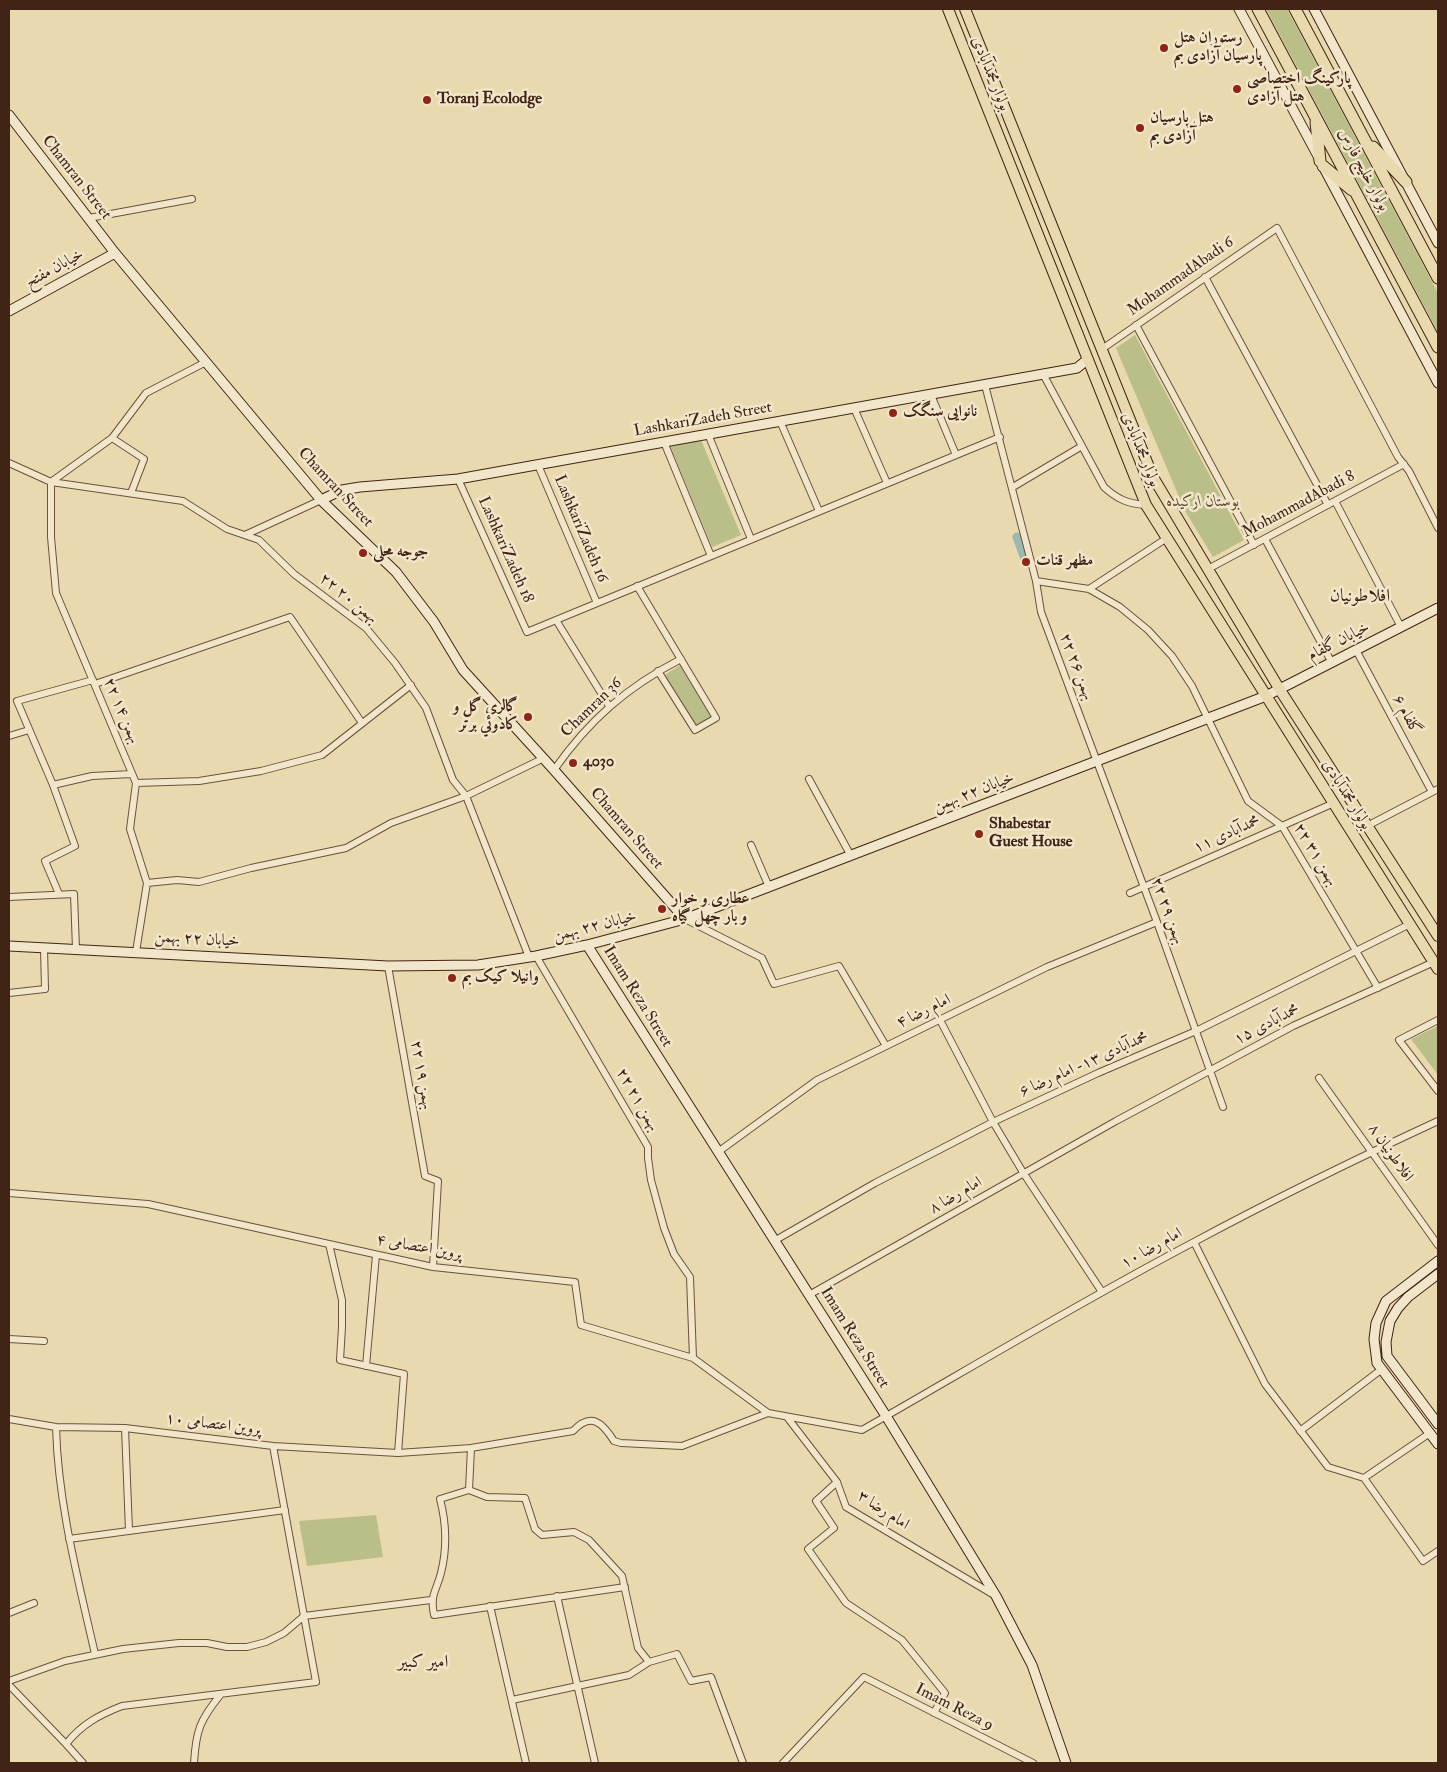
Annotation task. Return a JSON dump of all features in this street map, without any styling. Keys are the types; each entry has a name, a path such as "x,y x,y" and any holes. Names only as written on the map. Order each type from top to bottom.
{"highway":[{"name":"بولوار خلیج فارس","path":"1258,9 1438,348"},
{"name":"بولوار خلیج فارس","path":"1295,9 1438,278"},
{"path":"1315,116 1321,163 1357,194"},
{"path":"1363,136 1406,182"}],"main road":[{"name":"بولوار محمدآبادی","path":"948,9 1146,505 1436,966"},
{"name":"بولوار محمدآبادی","path":"966,9 1153,477 1280,690 1438,936"},
{"path":"1088,359 1102,349"}],"street":[{"path":"1239,9 1438,383"},
{"path":"1314,9 1438,242"},
{"name":"Chamran Street","path":"9,114 115,253 322,500 396,572 434,622 463,670 544,758 685,919"},
{"path":"89,218 192,199"},
{"name":"MohammadAbadi 6","path":"1102,349 1277,228 1404,464"},
{"name":"خیابان مفتح","path":"9,311 115,253"},
{"path":"1205,277 1328,505"},
{"path":"1136,325 1254,545"},
{"name":"LashkariZadeh Street","path":"322,500 342,490 458,479 986,385 1077,368 1088,359"},
{"path":"51,482 112,438 146,393 206,362"},
{"path":"1042,374 1104,487 1112,495 1132,504 1146,505"},
{"name":"۲۲ بهمن ۲۶","path":"986,385 1036,581 1041,612 1097,761"},
{"path":"931,394 956,455"},
{"path":"854,408 887,483"},
{"path":"780,422 819,511"},
{"path":"708,434 751,539"},
{"path":"609,706 556,620 1000,437"},
{"path":"112,438 144,459 131,493"},
{"path":"664,442 711,556"},
{"path":"1013,487 1082,446"},
{"name":"۲۲ بهمن ۲۰","path":"9,463 51,482 183,500 227,529 259,540 294,574 366,628 395,663 426,708 453,780 466,796 533,957"},
{"path":"1404,464 1438,528"},
{"name":"MohammadAbadi 8","path":"1208,569 1404,464"},
{"name":"LashkariZadeh 16","path":"538,465 597,603"},
{"name":"LashkariZadeh 18","path":"458,479 526,632 556,620"},
{"name":"۲۲ بهمن ۱۴","path":"51,482 51,537 56,593 136,783"},
{"path":"245,535 322,500"},
{"path":"1335,501 1401,627"},
{"path":"1036,581 1089,589 1167,538"},
{"path":"1265,538 1332,663"},
{"path":"637,586 716,718 695,730 658,671"},
{"name":"۲۲ بهمن ۳۱","path":"1089,589 1120,607 1148,630 1166,650 1192,686 1248,801 1282,826 1378,988"},
{"name":"خیابان گلفام","path":"1266,696 1438,608"},
{"path":"59,894 45,861 75,846 17,701 94,682 290,618 362,724"},
{"name":"گلفام ۶","path":"1356,650 1435,791"},
{"name":"Chamran 36","path":"554,770 570,747 609,706 658,671 681,659"},
{"path":"136,952 147,882 130,829 136,783 199,781 261,771 322,755 411,686"},
{"name":"خیابان ۲۲ بهمن","path":"9,946 388,966 478,965 533,957 685,919 1266,696"},
{"path":"9,736 30,730"},
{"path":"147,882 177,880 199,882 251,868 346,848 391,823 466,796 544,758"},
{"name":"۲۲ بهمن ۲۹","path":"1097,761 1223,1107"},
{"path":"52,785 92,776 132,774"},
{"path":"809,779 851,856"},
{"path":"1368,826 1435,791"},
{"name":"محمدآبادی ۱۱","path":"1130,893 1334,803"},
{"path":"751,845 769,887"},
{"path":"9,897 74,894 76,949"},
{"path":"685,919 762,958 774,984 839,966 886,1046"},
{"name":"امام رضا ۴","path":"718,1152 817,1080 1047,967 1157,922"},
{"name":"محمدآبادی ۱۳- امام رضا ۶","path":"774,1241 875,1183 992,1122 1098,1073 1196,1031 1410,924"},
{"name":"Imam Reza Street","path":"587,945 886,1416 996,1596 1032,1665 1066,1763"},
{"path":"9,993 44,989 44,948"},
{"name":"۲۲ بهمن ۲۱","path":"533,957 648,1147 651,1180 664,1228 674,1254 690,1277 693,1358"},
{"name":"۲۲ بهمن ۱۹","path":"388,966 425,1176 438,1181 433,1267"},
{"name":"محمدآبادی ۱۵","path":"1116,1121 1293,1026 1378,988 1436,966"},
{"path":"940,1020 992,1122 1102,1292"},
{"path":"1438,1020 1399,1040 1438,1091"},
{"name":"افلاطونیان ۸","path":"1319,1078 1438,1245"},
{"name":"امام رضا ۸","path":"809,1296 1116,1121"},
{"name":"امام رضا ۱۰","path":"768,1414 862,1430 984,1358 1194,1242 1372,1152 1438,1121"},
{"name":"پروین اعتصامی ۴","path":"9,1194 148,1204 433,1267 575,1282 582,1325 693,1358 768,1414"},
{"path":"1194,1242 1265,1384 1328,1468 1364,1478 1423,1561 1438,1550"},
{"path":"329,1244 342,1300 340,1360 404,1374 398,1454"},
{"path":"366,1366 376,1255"},
{"path":"1438,1261 1386,1301 1376,1323 1374,1339 1377,1363 1438,1444"},
{"path":"1438,1274 1398,1308 1390,1321 1386,1342 1387,1356 1438,1424"},
{"path":"9,1338 44,1341"},
{"path":"1300,1431 1382,1369"},
{"path":"273,1446 398,1454 471,1448 573,1431 580,1423 589,1421 598,1422 606,1428 614,1441 682,1446 768,1414"},
{"name":"امام رضا ۳","path":"787,1417 837,1482 846,1507 996,1596"},
{"name":"پروین اعتصامی ۱۰","path":"9,1419 56,1427 125,1428 273,1446 316,1682 221,1694"},
{"path":"56,1427 56,1451 69,1539 95,1654"},
{"path":"125,1428 129,1531"},
{"path":"1364,1478 1430,1433"},
{"path":"469,1490 471,1448"},
{"path":"837,1482 816,1501 834,1528 808,1549 846,1603 902,1640 945,1693 934,1713"},
{"path":"625,1587 434,1614 431,1600 441,1572 445,1542 440,1499 469,1490 487,1498 525,1498 535,1529 542,1535 574,1532 589,1540 622,1576 625,1587 638,1648 648,1662"},
{"path":"69,1539 285,1510"},
{"path":"557,1596 595,1763"},
{"path":"9,1681 65,1661 151,1645 207,1643 227,1647 247,1647 266,1642 284,1632 304,1616 431,1600"},
{"path":"9,1612 34,1603"},
{"path":"490,1606 526,1763"},
{"path":"512,1700 629,1675 648,1662 677,1654 691,1680 711,1677 743,1763"},
{"name":"Imam Reza 9","path":"783,1763 864,1677 1033,1763"},
{"path":"9,1685 83,1763"},
{"path":"66,1744 75,1732 97,1716 122,1706 221,1694"},
{"path":"194,1763 196,1738 205,1714 221,1694"}],"green space":[{"path":"1266,9 1287,9 1438,293 1438,332"},
{"name":"بوستان ارکیده","path":"1135,335 1244,540 1213,557 1185,511 1116,348"},
{"path":"701,440 741,535 712,547 670,446"},
{"path":"680,665 712,717 697,726 665,675"},
{"path":"1438,1026 1438,1075 1411,1039"},
{"path":"376,1515 383,1557 307,1566 299,1521"}],"waterway":[{"path":"1017,537 1026,562"}],"place":[{"name":"رستوران هتل پارسیان آزادی بم","path":"1164,48"},
{"name":"پارکینگ اختصاصی هتل آزادی","path":"1237,89"},
{"name":"Toranj Ecolodge","path":"427,100"},
{"name":"هتل پارسیان آزادی بم","path":"1140,128"},
{"name":"نانوایی سنگک","path":"893,413"},
{"name":"جوجه محلی","path":"363,553"},
{"name":"مظهر قنات","path":"1026,562"},
{"name":"گالري گل و كادوئي برتر","path":"528,717"},
{"name":"4030","path":"573,763"},
{"name":"Shabestar Guest House","path":"979,834"},
{"name":"عطاری و خوار و بار چهل گیاه","path":"662,909"},
{"name":"وانیلا کیک بم","path":"452,978"}],"district":[{"name":"افلاطونیان","path":"1360,597"},
{"name":"امیر کبیر","path":"423,1663"}]}
